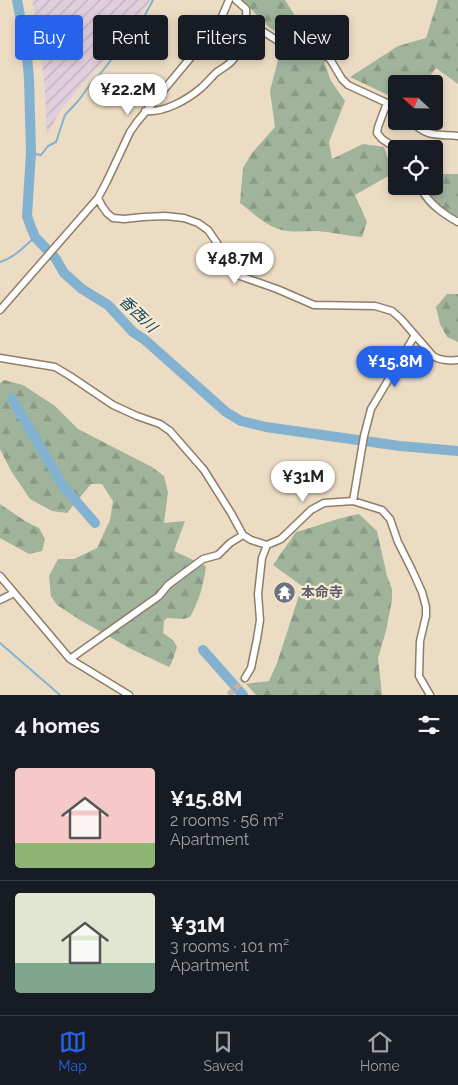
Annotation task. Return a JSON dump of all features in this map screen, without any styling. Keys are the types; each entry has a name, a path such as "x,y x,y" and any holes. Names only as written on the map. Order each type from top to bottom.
{"street":[{"path":"0,310 98,198 130,132 145,111 216,27 229,0"},
{"path":"236,0 246,9 246,15"},
{"path":"265,33 280,43 304,44 330,59 342,79 348,85 388,103 377,133 382,140 388,144"},
{"path":"145,111 154,112 185,99 233,60"},
{"path":"422,130 434,135 458,136"},
{"path":"425,195 444,214 458,222"},
{"path":"98,198 107,213 114,218 124,220 165,216 184,218 198,223 208,230 229,266 240,276 314,305 376,306 392,311 433,356 446,361 458,360"},
{"path":"353,501 362,445 371,409 415,335"},
{"path":"0,358 55,367 112,405 160,424 170,431 204,470 232,513 243,535 251,540 267,545 280,539 311,510 324,502 353,501 382,510 390,519 398,542 422,592 426,607 426,616 420,641 419,676 430,695"},
{"path":"70,659 159,596 168,586 203,559 218,555 230,543 243,535"},
{"path":"245,678 251,668 257,639 260,620 258,594 262,558 267,545"},
{"path":"0,576 70,659 130,695"},
{"path":"0,600 14,593"}],"shaded area":[{"path":"32,0 150,0 141,15 93,15 93,60 103,60 60,111 47,135 41,60 83,60 83,15 34,15"}],"green space":[{"path":"242,0 285,0 295,15 275,15 275,31 265,23 265,15 257,15"},
{"path":"438,0 458,0 458,84 436,68 431,75 388,75 388,95 350,77 398,46 426,38"},
{"path":"278,60 323,60 331,81 345,101 329,142 332,159 363,144 384,147 388,159 388,176 355,195 367,222 362,237 317,231 278,229 263,221 240,203 243,168 252,153 275,127 270,91"},
{"path":"443,174 458,174 458,224 432,210 420,195 443,195"},
{"path":"447,294 458,294 458,342 447,337 440,324 436,307"},
{"path":"4,380 23,385 55,406 78,429 152,467 164,476 168,492 164,523 185,521 174,551 206,566 201,592 190,617 184,619 167,618 164,621 163,633 173,640 177,647 169,667 131,649 80,620 57,605 51,596 49,576 58,559 74,559 97,548 110,520 113,501 102,484 91,484 67,513 52,511 30,499 11,471 0,449 0,383"},
{"path":"0,504 39,528 45,539 42,551 29,554 0,538"},
{"path":"359,514 377,531 387,576 392,589 392,600 386,631 378,658 382,695 256,695 246,684 269,681 277,663 302,586 273,565 296,532"}],"waterway":[{"name":"香西川","path":"17,0 26,47 29,78 31,153 27,216 35,237 56,259 64,273 82,289 108,305 133,332 145,340 226,412 241,421 266,427 400,446 458,451"},
{"path":"31,153 41,155 48,146 56,142 65,115 138,28 153,0"},
{"path":"0,262 15,255 35,237"},
{"path":"12,399 63,486 95,523"},
{"path":"0,643 60,695"},
{"path":"203,650 243,695"}],"tunnel":[{"path":"229,695 245,678"}],"place":[{"name":"本命寺","path":"285,592"}]}
